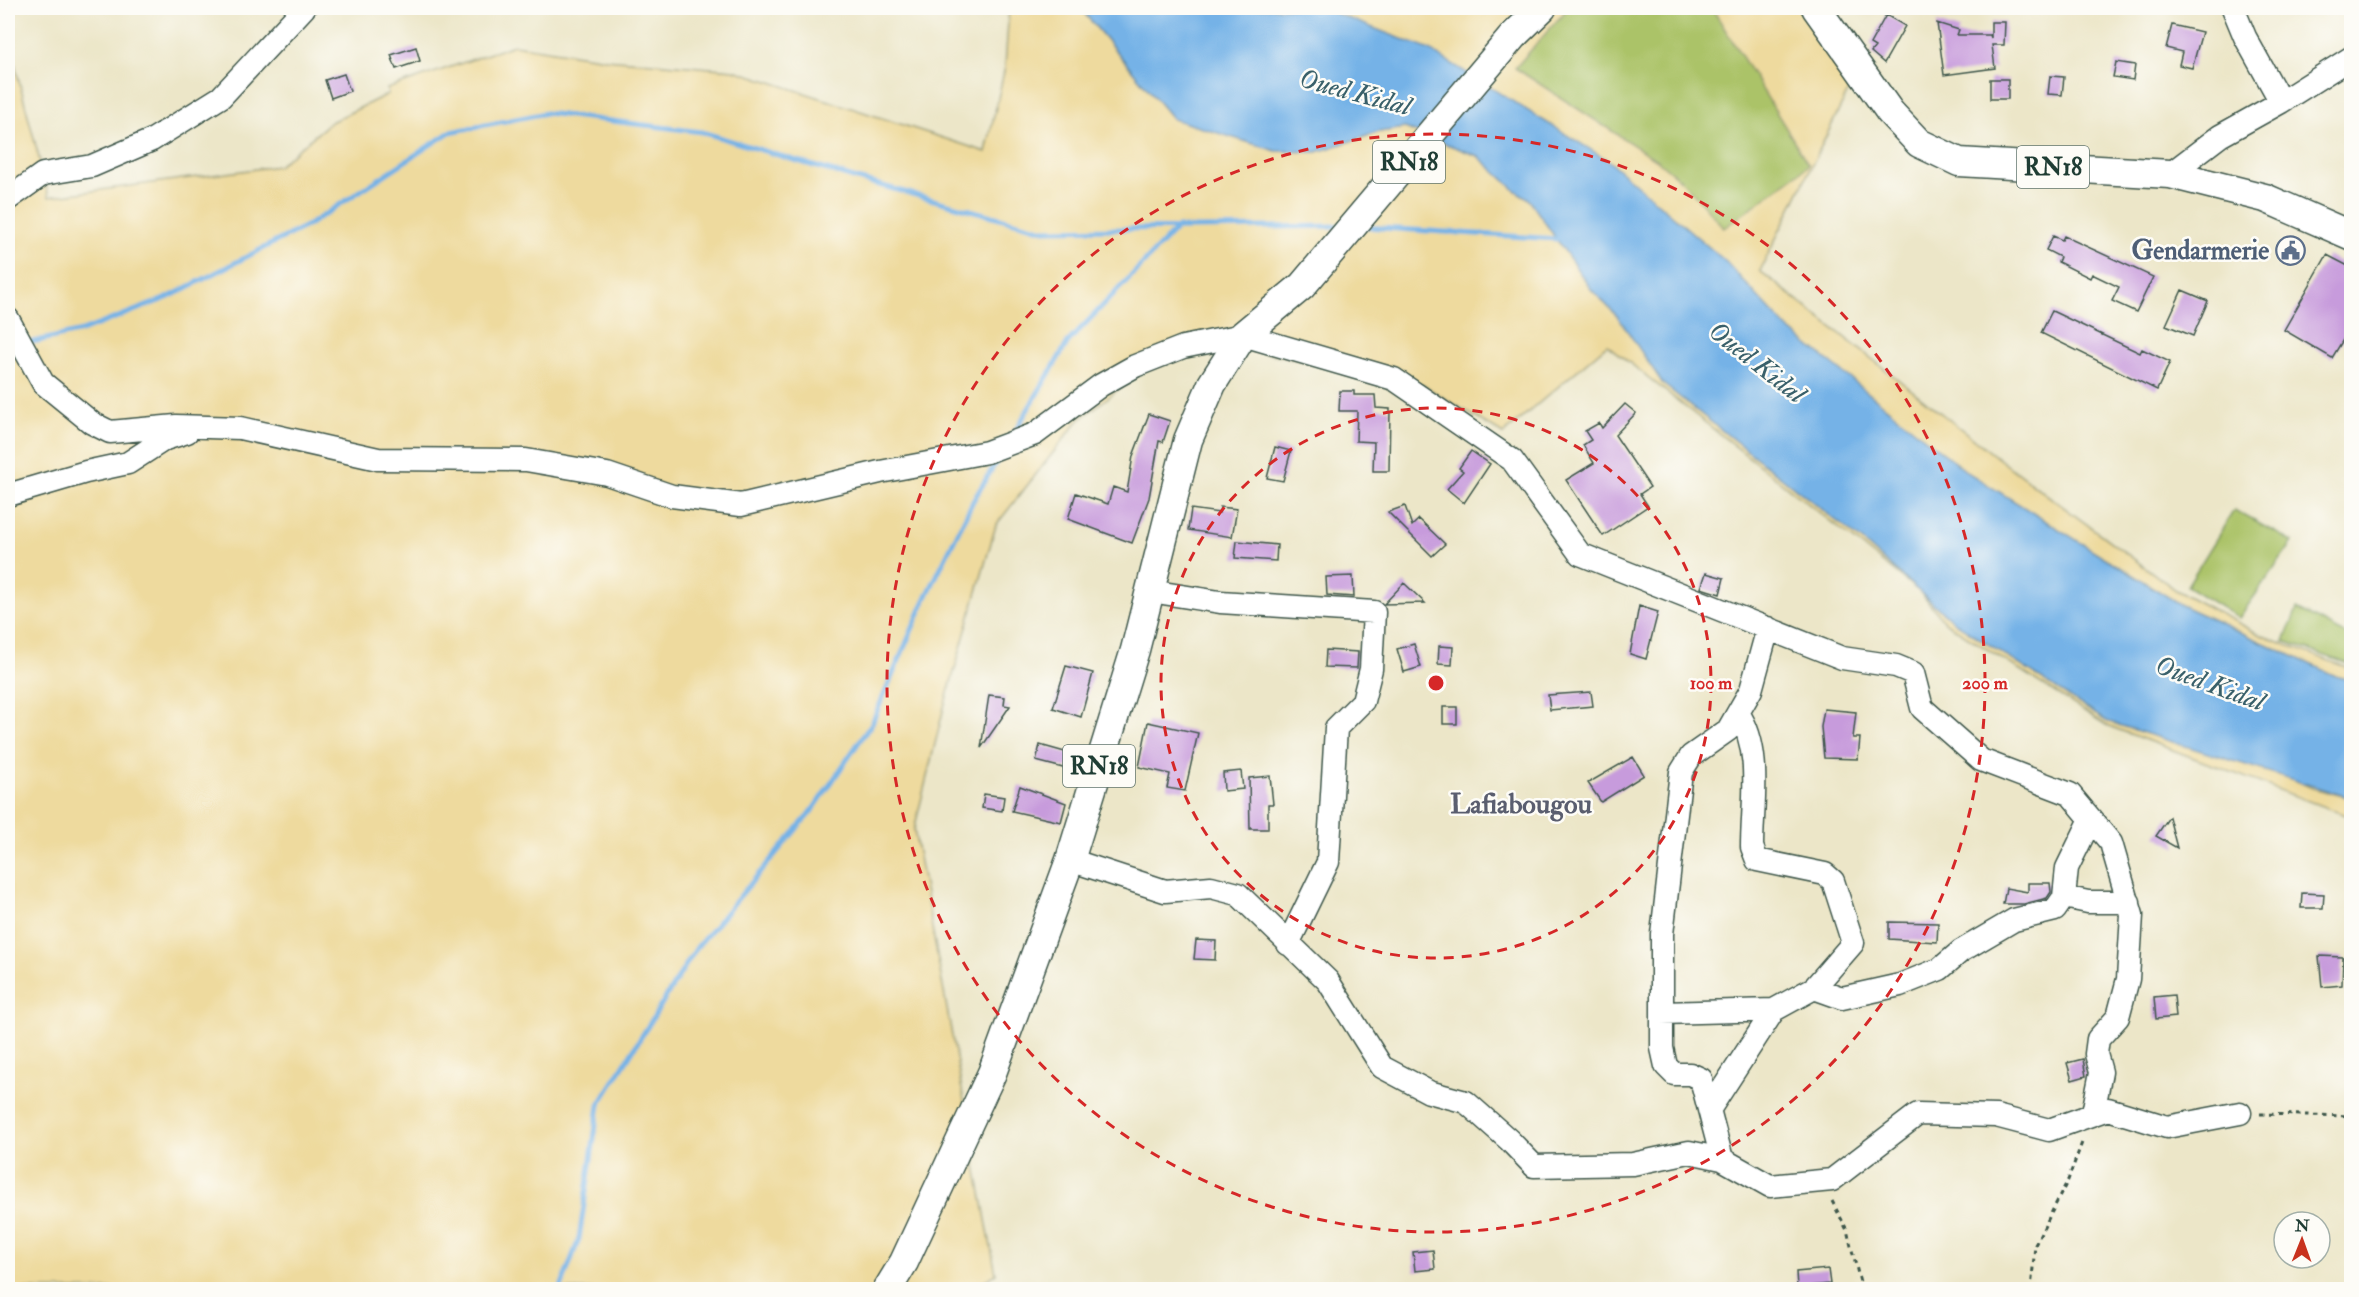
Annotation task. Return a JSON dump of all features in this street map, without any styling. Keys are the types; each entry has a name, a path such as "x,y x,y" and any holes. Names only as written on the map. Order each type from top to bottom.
{"main road":[{"name":"RN18","path":"887,1290 904,1262 992,1073 1070,860 1135,650 1188,440 1212,384 1243,334 1302,286 1513,36 1542,8"},
{"name":"RN18","path":"1816,8 1890,112 1919,144 1959,162 2170,174 2265,198 2352,236"}],"street":[{"path":"8,198 43,174 92,166 152,140 221,97 304,8"},
{"path":"2233,8 2245,37 2281,102"},
{"path":"2170,174 2220,136 2281,102 2352,57"},
{"path":"8,319 43,383 92,423 110,432 176,426 240,428 378,459 526,460 607,474 672,496 741,505 880,472 987,452 1035,434 1101,385 1135,366 1183,347 1243,334 1394,379 1512,460 1580,554 1842,658 1896,666 1913,673 1922,708 1982,760 2070,794 2111,843 2132,915 2128,979 2118,1017 2098,1040 2096,1054 2101,1072 2093,1113"},
{"path":"8,495 86,472 128,463 165,440 200,427"},
{"path":"1150,591 1220,602 1374,612 1371,669 1363,701 1336,728 1328,862 1288,944"},
{"path":"1722,1159 1701,1079 1690,1074 1674,1074 1666,1066 1662,1048 1662,934 1681,772 1691,756 1728,730 1751,690 1768,628"},
{"path":"1662,1013 1774,1010 1814,988 1854,943 1833,881 1825,874 1757,860 1752,847 1753,750 1748,728 1738,713"},
{"path":"1814,988 1842,998 1900,985 1940,969 1961,951 2014,920 2055,910 2064,897 2067,868 2091,819"},
{"path":"1070,860 1165,891 1211,886 1238,894 1328,981 1382,1067 1429,1092 1466,1102 1534,1166 1633,1164 1689,1152 1722,1159 1770,1186 1828,1181 1918,1114 1996,1116 2049,1130 2108,1109 2167,1127 2240,1113"},
{"path":"2064,897 2088,902 2129,902"},
{"path":"1709,1110 1774,1010"}],"path":[{"path":"2031,1290 2035,1245 2068,1180 2093,1113"},
{"path":"2240,1113 2352,1116"},
{"path":"1828,1181 1831,1198 1847,1230 1862,1290"}],"green space":[{"path":"1568,8 1712,8 1809,165 1724,229 1682,181 1658,161 1515,68"},
{"path":"2234,510 2293,542 2239,618 2187,586"},
{"path":"2297,609 2351,637 2351,665 2284,641"}],"sand":[{"path":"1009,8 1080,8 1173,119 1317,152 1379,132 1405,128 1478,156 1516,191 1528,198 1591,289 1618,317 1954,622 2312,788 2351,798 2351,817 2106,725 1946,623 1920,592 1607,345 1503,434 1423,385 1257,351 1170,349 1078,421 996,525 944,707 914,830 996,1274 968,1290 8,1289 8,38 49,197 278,166 331,122 388,94 387,89 514,45 606,59 734,70 986,152 1005,67"},
{"path":"1322,8 1568,8 1515,68 1658,161 1682,181 1724,228 1809,165 1712,8 1829,8 1863,61 1760,271 2012,469 2176,590 2263,636 2351,669 2351,680 2338,677 2181,605 1967,472 1786,327 1725,261 1609,161"}],"water":[{"name":"Oued Kidal","path":"1080,8 1322,8 1430,50 1609,161 1725,261 1786,327 1967,472 2181,605 2338,677 2351,680 2351,798 2106,721 1954,622 1862,541 1663,384 1618,317 1591,289 1528,198 1516,191 1478,156 1405,128 1379,132 1317,152 1276,151 1173,119"}],"building":[{"path":"1886,15 1905,26 1884,63 1871,52 1875,47 1870,44"},
{"path":"1991,22 2005,22 2004,45 1992,45 1995,68 1944,75 1937,23 1959,30 1957,35 1990,35 1991,38"},
{"path":"2172,25 2202,32 2192,68 2179,65 2182,52 2166,48"},
{"path":"416,47 420,61 396,69 391,55"},
{"path":"2116,62 2135,65 2133,80 2113,77"},
{"path":"344,74 350,91 331,98 325,80"},
{"path":"2050,76 2064,77 2062,95 2048,94"},
{"path":"1990,79 2008,79 2008,99 1990,99"},
{"path":"2053,236 2062,240 2064,236 2153,277 2136,312 2112,301 2119,287 2092,274 2090,278 2058,262 2060,257 2046,250"},
{"path":"2327,255 2352,268 2352,325 2332,358 2284,330"},
{"path":"2182,290 2208,301 2193,336 2166,325"},
{"path":"2052,311 2140,353 2142,349 2170,362 2157,390 2041,333"},
{"path":"1340,391 1354,391 1354,395 1375,395 1376,408 1390,409 1389,471 1373,471 1374,442 1356,441 1357,411 1339,411"},
{"path":"1625,404 1636,413 1615,435 1650,487 1640,494 1648,506 1603,536 1566,480 1594,463 1583,445 1591,440 1585,431 1599,423 1602,428"},
{"path":"1149,414 1170,421 1163,442 1159,441 1149,498 1132,543 1068,519 1076,493 1108,504 1113,487 1127,492 1133,456"},
{"path":"1275,447 1291,451 1283,481 1267,478"},
{"path":"1471,451 1490,464 1464,503 1447,489 1463,471 1459,468"},
{"path":"1405,506 1412,526 1419,519 1445,544 1432,556 1388,512"},
{"path":"1220,507 1237,509 1232,537 1188,530 1191,509 1219,513"},
{"path":"1237,541 1277,545 1276,561 1235,558"},
{"path":"1706,573 1724,578 1720,594 1701,588"},
{"path":"1353,576 1354,597 1327,595 1326,577"},
{"path":"1404,583 1425,603 1384,604"},
{"path":"1639,606 1658,612 1646,659 1630,654"},
{"path":"1414,644 1421,667 1404,672 1397,649"},
{"path":"1439,646 1453,647 1452,665 1438,664"},
{"path":"1326,650 1358,652 1357,668 1325,667"},
{"path":"1066,666 1093,673 1081,717 1053,708"},
{"path":"1591,692 1593,706 1550,710 1548,695"},
{"path":"989,695 1005,697 1004,705 1010,706 981,748"},
{"path":"1443,707 1457,707 1457,724 1443,724"},
{"path":"1824,709 1856,712 1853,738 1860,738 1858,759 1824,758 1821,727"},
{"path":"1148,722 1198,733 1185,791 1167,788 1170,774 1139,767"},
{"path":"1040,745 1072,754 1067,769 1036,761"},
{"path":"1633,757 1644,775 1601,802 1588,783"},
{"path":"1241,771 1243,789 1224,791 1223,773"},
{"path":"1270,776 1273,804 1268,804 1268,829 1250,829 1249,778"},
{"path":"1020,786 1066,803 1061,822 1012,811"},
{"path":"984,794 1004,797 1002,811 982,808"},
{"path":"2169,817 2177,848 2156,836"},
{"path":"2028,883 2050,883 2051,892 2047,898 2024,904 2003,904 2006,888 2028,892"},
{"path":"2302,893 2324,894 2323,908 2301,908"},
{"path":"1889,922 1938,923 1937,942 1889,939"},
{"path":"1196,940 1216,941 1215,960 1194,959"},
{"path":"2319,956 2343,957 2342,985 2322,987"},
{"path":"2174,995 2176,1017 2156,1019 2154,997"},
{"path":"2083,1059 2086,1076 2072,1080 2067,1063"},
{"path":"1433,1250 1435,1269 1415,1271 1413,1252"},
{"path":"1828,1269 1830,1284 1797,1287 1796,1272"}],"waterway":[{"path":"28,343 82,331 167,298 310,224 450,132 546,113 702,132 857,179 1044,230 1340,226"},
{"path":"1014,433 1068,342 1178,227"},
{"path":"1365,227 1557,239"},
{"path":"560,1290 579,1239 599,1105 697,947 812,811 872,723 923,604 973,501 1001,454"}],"place":[{"name":"Gendarmerie","path":"2290,250"}],"district":[{"name":"Lafiabougou","path":"1521,803"}]}
